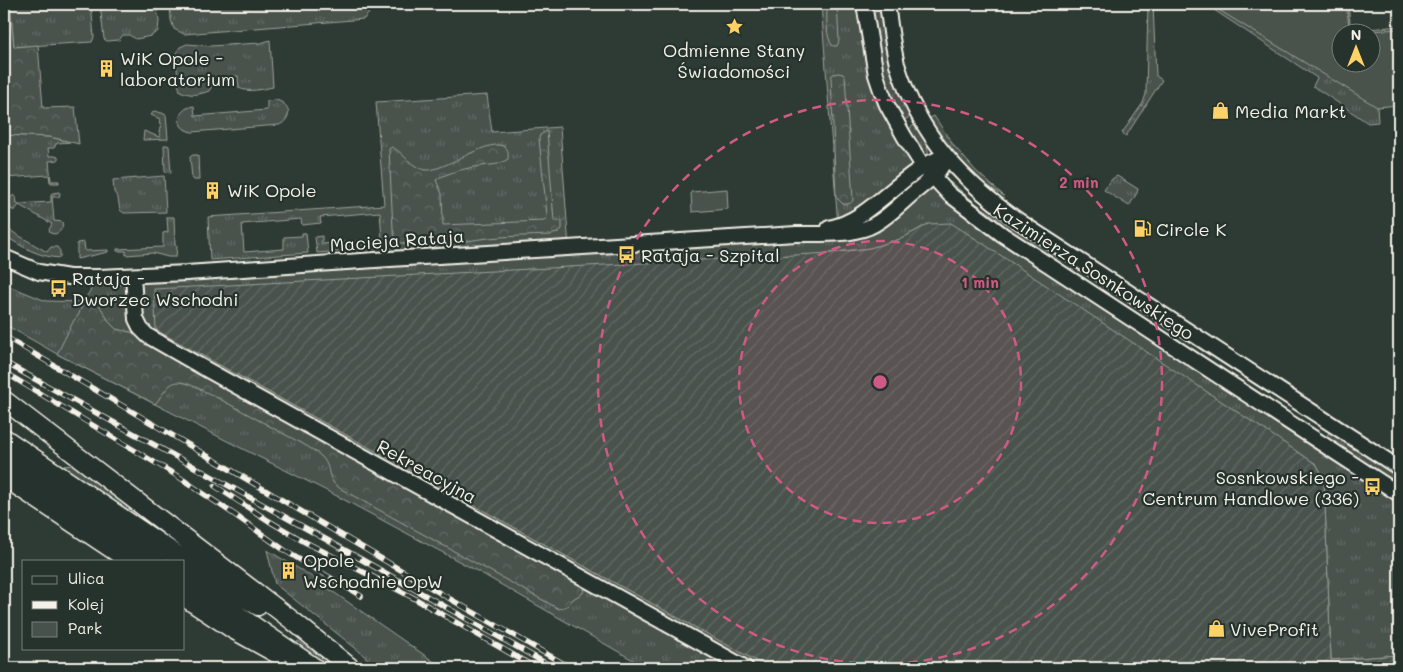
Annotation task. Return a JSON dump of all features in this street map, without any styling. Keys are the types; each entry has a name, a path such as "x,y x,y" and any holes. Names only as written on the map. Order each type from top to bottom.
{"main road":[{"path":"4,400 293,621 351,668"},
{"path":"4,438 224,586 276,615 293,621"},
{"path":"4,458 157,560"},
{"path":"4,477 128,560"},
{"path":"185,579 315,668"},
{"path":"185,599 234,630 304,668"}],"street":[{"name":"Kazimierza Sosnkowskiego","path":"864,4 875,68 887,105 923,166 949,194 1003,235 1399,494"},
{"name":"Kazimierza Sosnkowskiego","path":"886,4 897,63 908,94 924,123 946,156 970,182 1014,218 1399,468"},
{"name":"Macieja Rataja","path":"796,234 834,227 847,222 874,204 903,179 934,159 946,156"},
{"name":"Macieja Rataja","path":"4,257 39,272 69,277 133,276 846,232 873,226 883,219 933,177 940,169 946,156"},
{"path":"4,269 30,268"},
{"name":"Rekreacyjna","path":"133,276 136,319 141,329 148,336 746,668"}],"green space":[{"path":"4,4 10,4 14,47 38,45 43,108 75,107 79,144 50,137 4,135"},
{"path":"10,4 91,4 94,37 92,42 14,47"},
{"path":"100,4 156,4 159,21 158,31 151,36 136,39 129,35 123,35 119,40 107,41 104,39"},
{"path":"170,4 368,4 369,13 364,19 184,34 174,29 171,20"},
{"path":"821,4 864,4 876,74 923,166 838,226"},
{"path":"827,4 837,4 839,41 837,46 833,46 830,43 827,26"},
{"path":"871,4 881,4 892,72 912,116 902,121 880,64"},
{"path":"1148,4 1153,4 1156,76 1162,80 1126,136 1122,133 1143,103 1146,94"},
{"path":"1205,4 1348,4 1350,22 1330,22 1330,72 1380,72 1380,28 1399,26 1399,104 1377,107 1378,122 1368,123 1313,86 1317,78"},
{"path":"1209,4 1346,4 1349,22 1330,22 1330,72 1380,72 1380,30 1399,29 1399,105 1377,107"},
{"path":"270,40 273,87 247,90 239,88 238,76 213,77 212,86 209,91 188,94 180,91 176,53 180,47 187,44 210,46 261,43"},
{"path":"833,74 843,74 845,77 853,200 846,204 843,204 836,197 831,77"},
{"path":"487,95 492,132 560,127 569,248 865,228 933,177 949,194 1399,494 1399,655 1331,660 1324,477 1316,464 928,224 901,239 870,248 156,330 769,668 647,668 479,572 339,497 57,354 4,324 4,284 46,301 83,302 99,277 390,258 387,248 317,253 315,237 322,236 322,244 382,239 380,212 320,217 321,223 302,225 301,219 242,224 244,252 284,249 284,237 302,236 302,233 306,233 308,253 210,260 208,217 384,205 376,102"},
{"path":"276,100 283,103 288,110 288,116 279,125 192,132 182,127 180,123 181,114 184,110 194,106 195,116 267,110 267,101"},
{"path":"154,111 166,115 168,139 143,140 144,131 159,137 161,134 159,133 160,119 151,115"},
{"path":"934,116 954,146 976,171 1004,196 976,179 953,155 928,119"},
{"path":"916,124 927,142 929,159 927,161 907,130"},
{"path":"547,131 554,221 562,221 562,229 557,233 488,238 429,246 417,246 396,241 393,229 389,149 392,147 416,166 426,170 434,169 480,149 500,145 508,150 508,159 505,161 458,171 436,180 442,194 443,225 544,221 547,215 539,139 540,135"},
{"path":"4,135 50,137 71,142 57,143 54,148 48,148 49,156 58,157 58,160 49,161 51,181 59,181 59,183 50,182 49,175 4,178"},
{"path":"164,145 169,146 171,173 165,172"},
{"path":"198,155 199,180 192,178 190,157"},
{"path":"164,176 166,212 124,213 120,210 118,198 114,192 113,180"},
{"path":"1117,176 1138,189 1129,206 1104,190 1112,179"},
{"path":"950,182 977,204 1059,256 1055,261 980,212"},
{"path":"727,189 728,209 692,212 691,192"},
{"path":"59,192 59,197 52,197 54,221 62,222 62,228 55,234 50,233 49,230 52,224 19,205 15,210 12,210 8,203 14,195 17,204 51,202 51,194"},
{"path":"167,217 174,217 175,245 177,246 176,257 153,253 126,255 126,251 117,251 117,249 163,247 163,233 168,232"},
{"path":"951,223 1316,464 1324,477 1331,660 1399,655 1399,668 769,668 156,330 154,289 832,253 870,248 901,239 928,224"},
{"path":"4,227 47,252 51,247 57,247 60,251 60,258 45,256 24,247 4,235"},
{"path":"84,242 85,251 108,250 108,252 77,259 77,243"},
{"path":"85,299 92,299 98,303 110,323 116,329 148,336 581,583 584,589 583,593 573,599 567,606 559,609 341,489 332,481 325,461 313,450 200,389 177,382 169,386 155,404 57,354"},
{"path":"1330,431 1399,477 1399,486 1326,437"},
{"path":"75,465 151,524 153,522 214,569 135,518 62,466"},
{"path":"267,550 306,573 443,668 377,668 359,651 275,584"},
{"path":"298,641 338,668 326,668 295,646"}],"railway":[{"path":"4,336 438,592 571,668"},
{"path":"4,362 554,668"},
{"path":"4,372 179,477 287,552 361,596"},
{"path":"215,486 305,542 412,597 536,668"}],"place":[{"name":"Odmienne Stany Świadomości","path":"734,27"},
{"name":"WiK Opole - laboratorium","path":"106,68"},
{"name":"Media Markt","path":"1221,111"},
{"name":"WiK Opole","path":"213,190"},
{"name":"Circle K","path":"1142,229"},
{"name":"Rataja - Szpital","path":"627,255"},
{"name":"Rataja - Dworzec Wschodni","path":"58,288"},
{"name":"Sosnkowskiego - Centrum Handlowe (336)","path":"1373,487"},
{"name":"Opole Wschodnie OpW","path":"289,570"},
{"name":"ViveProfit","path":"1216,629"}]}
